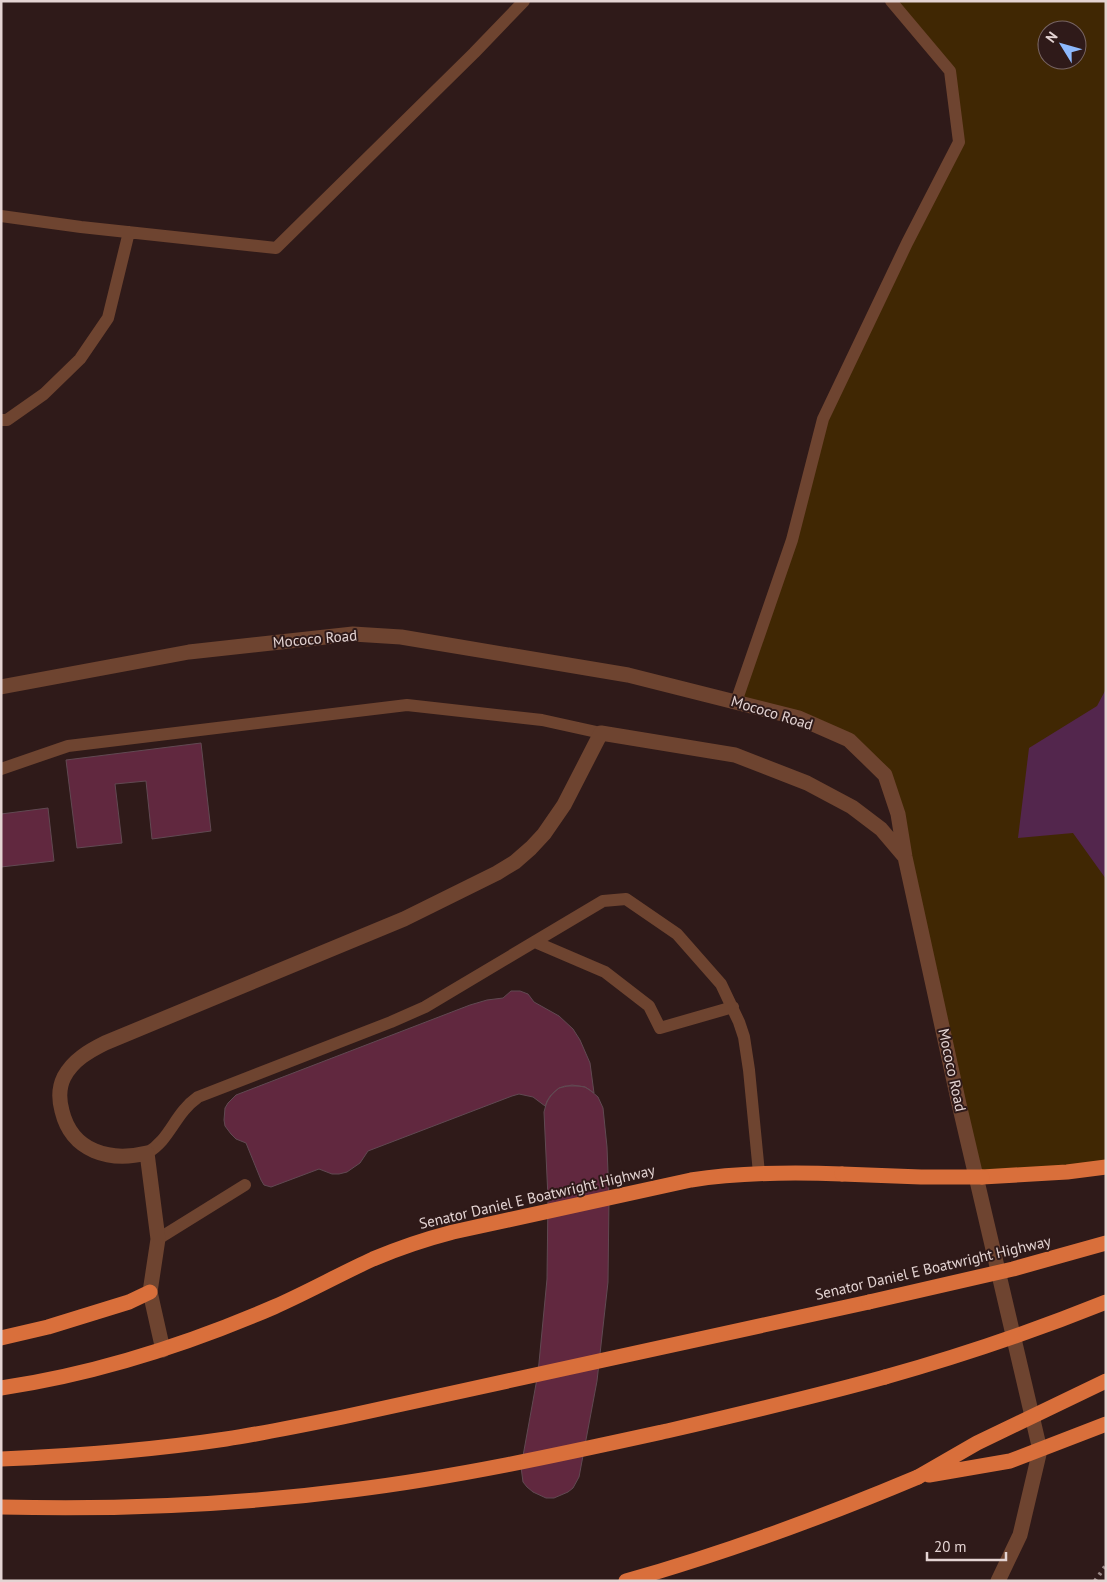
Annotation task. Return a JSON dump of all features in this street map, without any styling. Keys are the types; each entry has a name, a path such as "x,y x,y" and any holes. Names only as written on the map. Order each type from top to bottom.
{"highway":[{"name":"Senator Daniel E Boatwright Highway","path":"1,1388 86,1372 163,1350 275,1307 373,1259 428,1238 665,1185 720,1176 759,1173 982,1177 1066,1172 1106,1167"},
{"name":"Senator Daniel E Boatwright Highway","path":"1,1459 56,1457 143,1449 228,1438 343,1417 869,1302 1004,1271 1106,1243"},
{"path":"1,1338 76,1319 129,1302 150,1292"},
{"path":"1,1507 75,1508 195,1505 273,1499 397,1484 466,1473 623,1441 885,1377 995,1343 1106,1302"},
{"path":"626,1581 759,1539 866,1499 918,1477 977,1443 1106,1381"},
{"path":"918,1477 1010,1461 1106,1424"}],"street":[{"name":"Mococo Road","path":"1,687 189,652 353,634 400,637 628,675 799,718 848,740 885,775 898,814 905,857 959,1104 1040,1450 1020,1535 998,1581"},
{"path":"163,1350 150,1292 158,1239 147,1153 122,1156 99,1153 77,1140 69,1129 60,1104 60,1091 64,1078 82,1056 105,1043 404,919 497,873 515,862 544,834 564,805 601,733 734,755 807,783 852,807 882,829 905,857"}],"lane":[{"path":"1,216 81,227 276,248 474,53 524,1"},
{"path":"736,702 792,540 823,419 907,243 959,142 950,71 891,1"},
{"path":"1,420 7,420 44,394 80,359 108,318 129,232"},
{"path":"1,769 68,746 407,705 542,720 601,733"},
{"path":"147,1153 161,1142 181,1112 198,1097 425,1008 603,901 626,899 677,934 721,984 733,1007 745,1045 749,1070 759,1173"},
{"path":"535,942 605,972 649,1006 660,1028 733,1007"},
{"path":"158,1239 245,1185"}],"shaded area":[{"path":"891,1 1106,1 1106,1167 982,1177 885,775 848,740 736,702 823,419 959,142 950,71"},
{"path":"1106,689 1106,879 1073,833 1018,838 1029,748 1097,706"}],"building":[{"path":"201,743 211,831 152,839 146,781 115,784 122,843 77,848 66,760"},
{"path":"48,808 54,861 1,867 1,814"},
{"path":"511,991 520,991 528,994 534,1002 559,1016 573,1029 590,1063 594,1093 585,1087 565,1086 559,1088 550,1096 545,1106 533,1097 519,1094 512,1096 368,1151 360,1163 347,1172 332,1174 319,1169 271,1187 264,1185 261,1180 246,1143 236,1139 225,1126 225,1108 236,1095 470,1005 503,998"},
{"path":"572,1085 585,1087 590,1090 598,1097 603,1108 609,1198 608,1282 597,1381 579,1477 573,1488 568,1492 554,1498 546,1498 527,1487 523,1482 521,1467 538,1373 547,1279 548,1198 544,1112 547,1101 554,1092 559,1088"}],"railway":[{"path":"1095,1581 1106,1565"}]}
